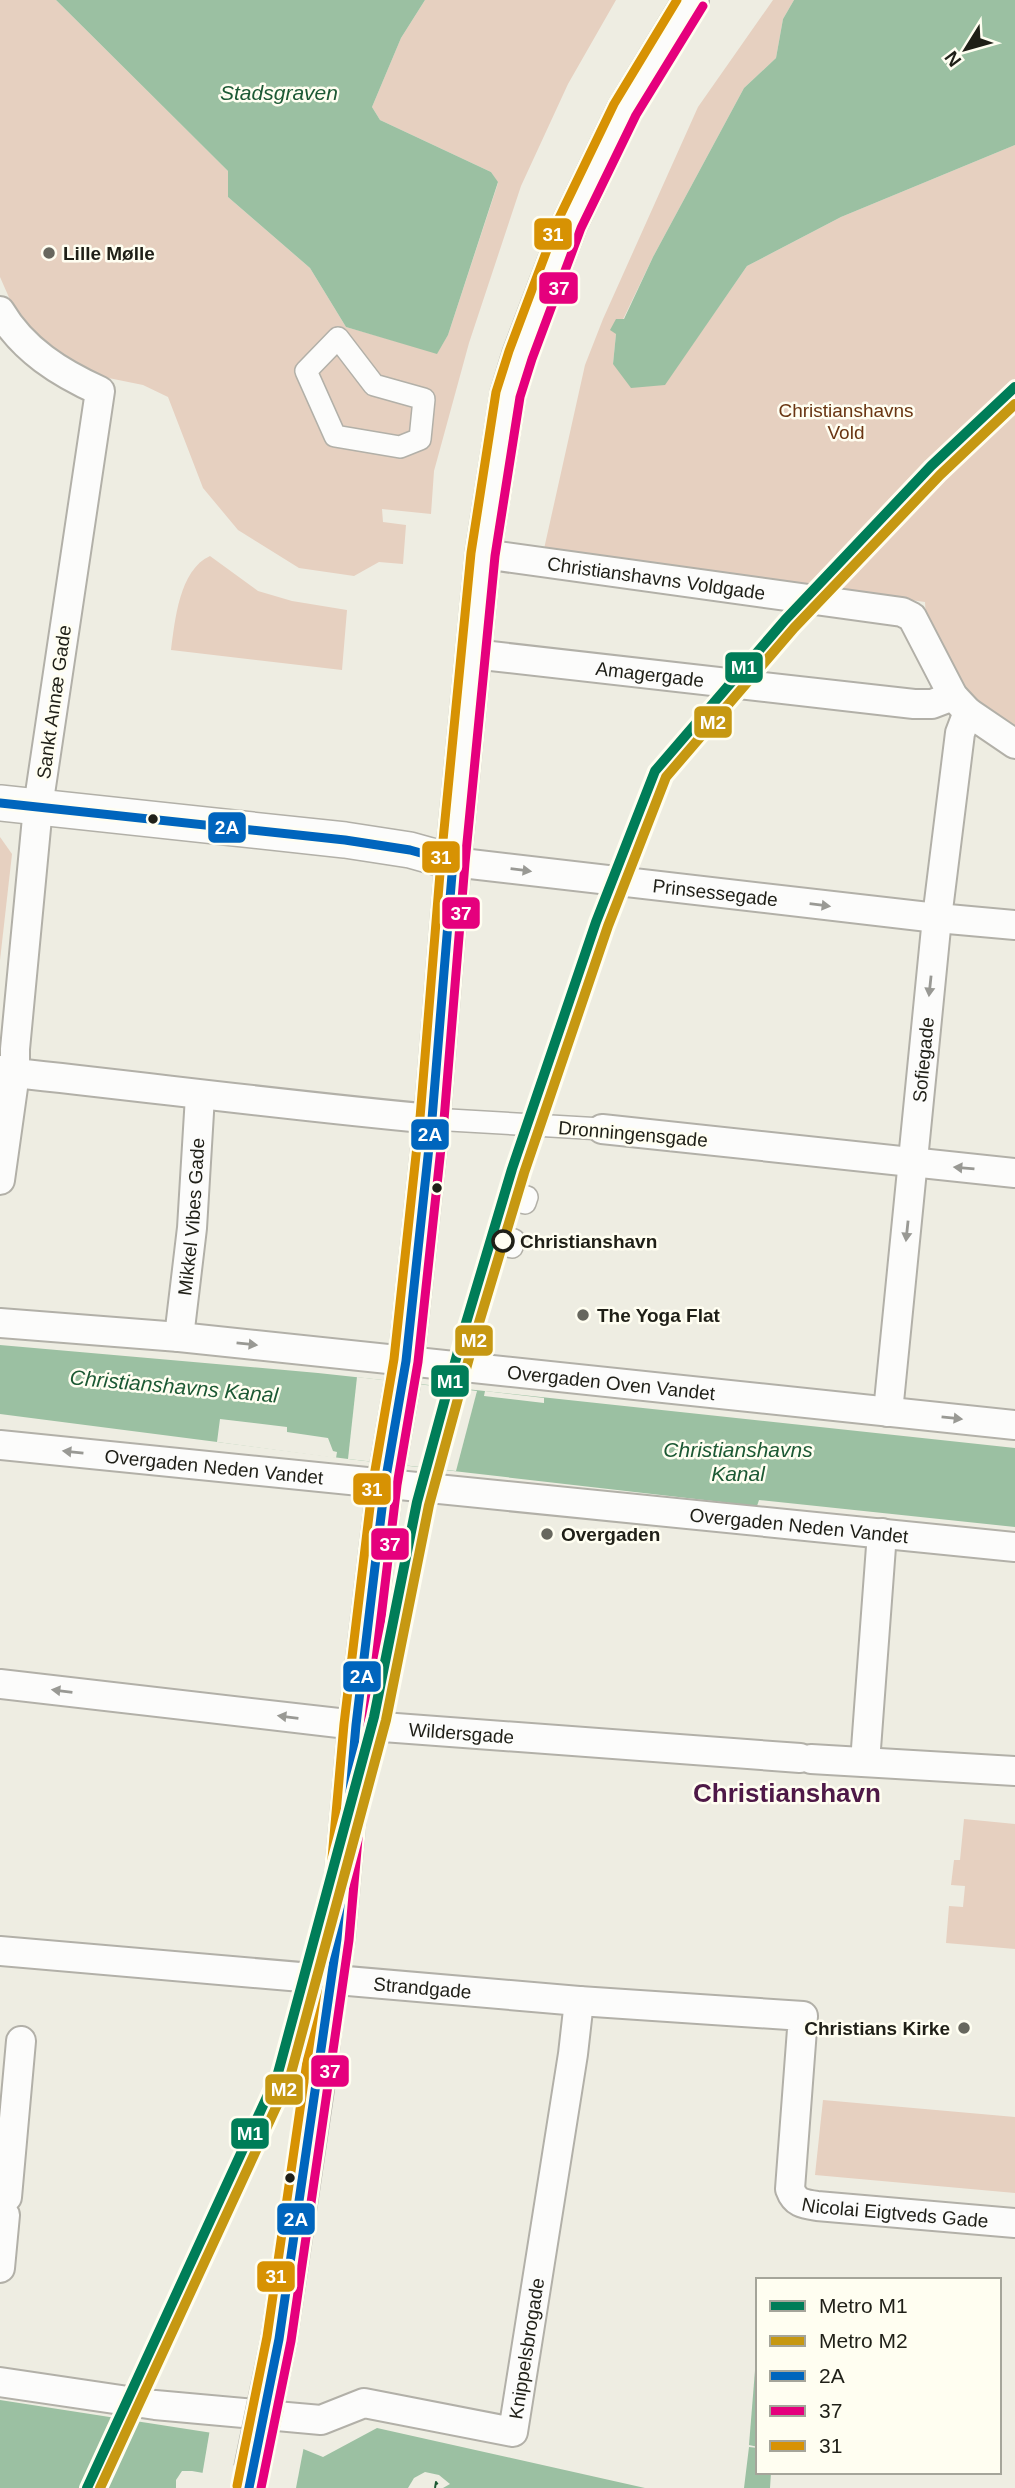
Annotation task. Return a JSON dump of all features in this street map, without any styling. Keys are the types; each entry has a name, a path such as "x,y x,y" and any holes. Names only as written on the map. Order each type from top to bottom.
{"street":[{"path":"249,2488 279,2339 337,1939 356,1725 386,1479 404,1369 432,1119 453,862 483,554 508,394 520,355 576,211 625,109 691,1"},
{"name":"Sankt Annæ Gade","path":"0,311 23,342 46,362 72,379 100,391 38,807 15,1049 7,1072 0,1180"},
{"path":"338,338 374,385 424,398 420,439 400,447 335,436 306,371 338,338"},
{"name":"Christianshavns Voldgade","path":"483,554 902,612 912,617 961,704 1015,744"},
{"name":"Amagergade","path":"473,654 914,704 961,704"},
{"name":"Sofiegade","path":"888,1412 961,704"},
{"name":"Prinsessegade","path":"0,803 132,815 345,840 410,850 453,862 1015,925"},
{"name":"Dronningensgade","path":"7,1072 154,1088 200,1096 432,1119 602,1129 1015,1173"},
{"name":"Mikkel Vibes Gade","path":"179,1337 192,1228 200,1096"},
{"name":"Overgaden Oven Vandet","path":"0,1322 179,1337 404,1369 1015,1425"},
{"name":"Overgaden Neden Vandet","path":"0,1445 386,1479 1015,1548"},
{"path":"865,1762 882,1532"},
{"name":"Wildersgade","path":"0,1684 356,1725 1015,1771"},
{"name":"Strandgade","path":"0,1951 579,2001 803,2015"},
{"name":"Knippelsbrogade","path":"0,2382 155,2405 321,2420 364,2403 513,2432 579,2001"},
{"name":"Nicolai Eigtveds Gade","path":"803,2015 790,2189 793,2197 800,2203 817,2206 1015,2223"},
{"path":"0,2268 21,2041"}],"green space":[{"path":"0,0 56,0 228,171 228,197 310,268 346,327 437,353 448,335 498,183 491,172 380,120 372,107 401,38 425,0 616,0 568,84 521,186 469,343 434,471 431,514 382,509 383,522 406,525 403,564 379,562 354,576 299,568 238,530 203,488 168,397 143,385 79,372 34,333 11,302 0,277"},
{"name":"Christianshavns Vold","path":"773,0 794,0 783,19 776,58 744,88 653,257 616,334 613,364 665,384 747,266 841,217 1015,145 1015,728 965,692 926,618 925,602 544,549 585,365 603,319 698,107"},
{"path":"210,556 258,591 292,601 347,610 342,670 171,650 177,611 185,584 191,573"},
{"path":"0,837 12,854 0,960"},
{"path":"964,1819 1015,1824 1015,1949 946,1943 949,1906 963,1907 965,1886 951,1885 954,1860 960,1860"},
{"path":"823,2100 1015,2117 1015,2193 815,2175"}],"water":[{"name":"Stadsgraven","path":"56,0 425,0 401,38 372,107 380,120 491,172 498,182 448,335 437,354 346,327 310,268 228,197 228,171"},
{"path":"794,0 1015,0 1015,145 841,217 747,266 665,385 631,388 613,364 616,334 610,330 616,319 624,319 653,257 744,88 776,58 783,19"},
{"name":"Christianshavns Kanal","path":"0,1345 318,1373 1015,1448 1015,1527 759,1500 757,1506 348,1459 0,1414"},
{"path":"756,2358 756,2447 749,2445"},
{"path":"0,2400 296,2446 323,2457 377,2428 645,2488 289,2488 182,2471 176,2480 176,2488 0,2488"},
{"path":"749,2447 756,2448 756,2474 771,2474 770,2488 744,2488"}],"pier":[{"path":"357,1377 477,1391 456,1471 348,1459"},
{"path":"485,1391 544,1398 544,1403 484,1396"},
{"path":"220,1419 287,1427 287,1432 328,1438 333,1451 337,1452 336,1458 217,1442"},
{"path":"210,2429 304,2446 296,2488 269,2488 202,2476"},
{"path":"425,2472 439,2475 450,2484 443,2488 408,2488 414,2478"}],"ferry route":[{"path":"435,2488 436,2482 440,2488"}],"metro line":[{"name":"M1","path":"87,2488 278,2073 374,1717 417,1502 463,1333 512,1169 596,922 655,771 785,620 931,466 1015,387"},
{"name":"M2","path":"100,2488 290,2077 386,1720 429,1505 475,1336 524,1173 608,926 666,777 794,628 940,475 1015,404"}],"transit line":[{"name":"31","path":"237,2486 267,2337 325,1937 344,1724 373,1482 394,1359 420,1118 441,861 471,553 496,392 559,218 614,104 677,0"},
{"name":"37","path":"261,2488 291,2341 349,1940 368,1726 397,1485 418,1362 444,1120 465,863 495,556 520,397 581,228 636,115 703,6"},
{"name":"2A","path":"0,803 345,840 410,850 453,862"},
{"name":"2A","path":"249,2488 279,2339 337,1939 356,1725 385,1483 406,1361 432,1119 453,862"}],"place":[{"name":"Lille Mølle","path":"49,253"},
{"name":"Christianshavn","path":"503,1241"},
{"name":"The Yoga Flat","path":"583,1315"},
{"name":"Overgaden","path":"547,1534"},
{"name":"Christians Kirke","path":"964,2028"}],"district":[{"name":"Christianshavn","path":"787,1793"}]}
